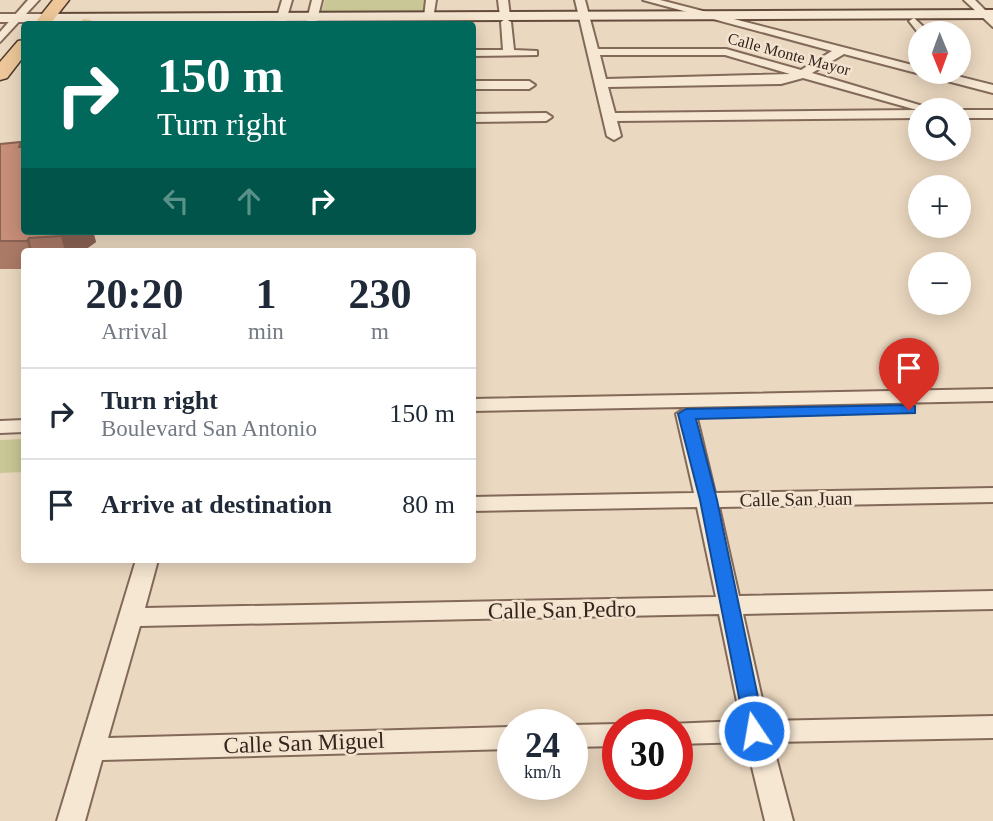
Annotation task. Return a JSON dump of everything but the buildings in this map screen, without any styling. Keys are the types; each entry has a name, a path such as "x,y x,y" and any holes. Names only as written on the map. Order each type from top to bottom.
{"main road":[{"path":"44,21 61,0"},
{"path":"586,19 755,15 990,19"},
{"path":"44,21 312,21 429,17 780,22 819,26 908,21"},
{"path":"446,21 505,19"},
{"path":"914,21 990,19"},
{"path":"0,74 21,49"}],"street":[{"path":"0,39 11,22 34,0"},
{"path":"282,21 287,0"},
{"path":"312,21 317,0"},
{"path":"429,17 431,0"},
{"path":"503,0 509,53"},
{"path":"580,0 614,136"},
{"path":"648,0 908,67"},
{"path":"695,0 780,22"},
{"path":"970,0 990,19"},
{"path":"819,26 908,53"},
{"path":"602,83 756,82 790,78 804,73 844,49"},
{"name":"Calle Monte Mayor","path":"595,52 720,51 908,104"},
{"path":"476,53 533,52"},
{"path":"971,70 993,76"},
{"path":"971,83 993,89"},
{"path":"476,116 513,101 529,85"},
{"path":"476,87 546,117"},
{"path":"610,117 908,114"},
{"path":"971,114 993,114"},
{"path":"476,405 993,395"},
{"path":"476,417 993,408"},
{"path":"0,414 21,413"},
{"path":"686,414 709,500 754,731 779,821"},
{"path":"0,427 21,426"},
{"name":"Calle San Juan","path":"476,504 993,495"},
{"path":"71,821 146,563"},
{"name":"Calle San Pedro","path":"131,617 993,600"},
{"path":"693,733 993,727"},
{"name":"Calle San Miguel","path":"94,749 497,738"}],"shaded area":[{"path":"325,0 426,0 427,13 321,14"},
{"path":"21,439 21,472 0,473 0,440"}],"route":[{"path":"754,731 709,500 686,414 909,410"}]}
